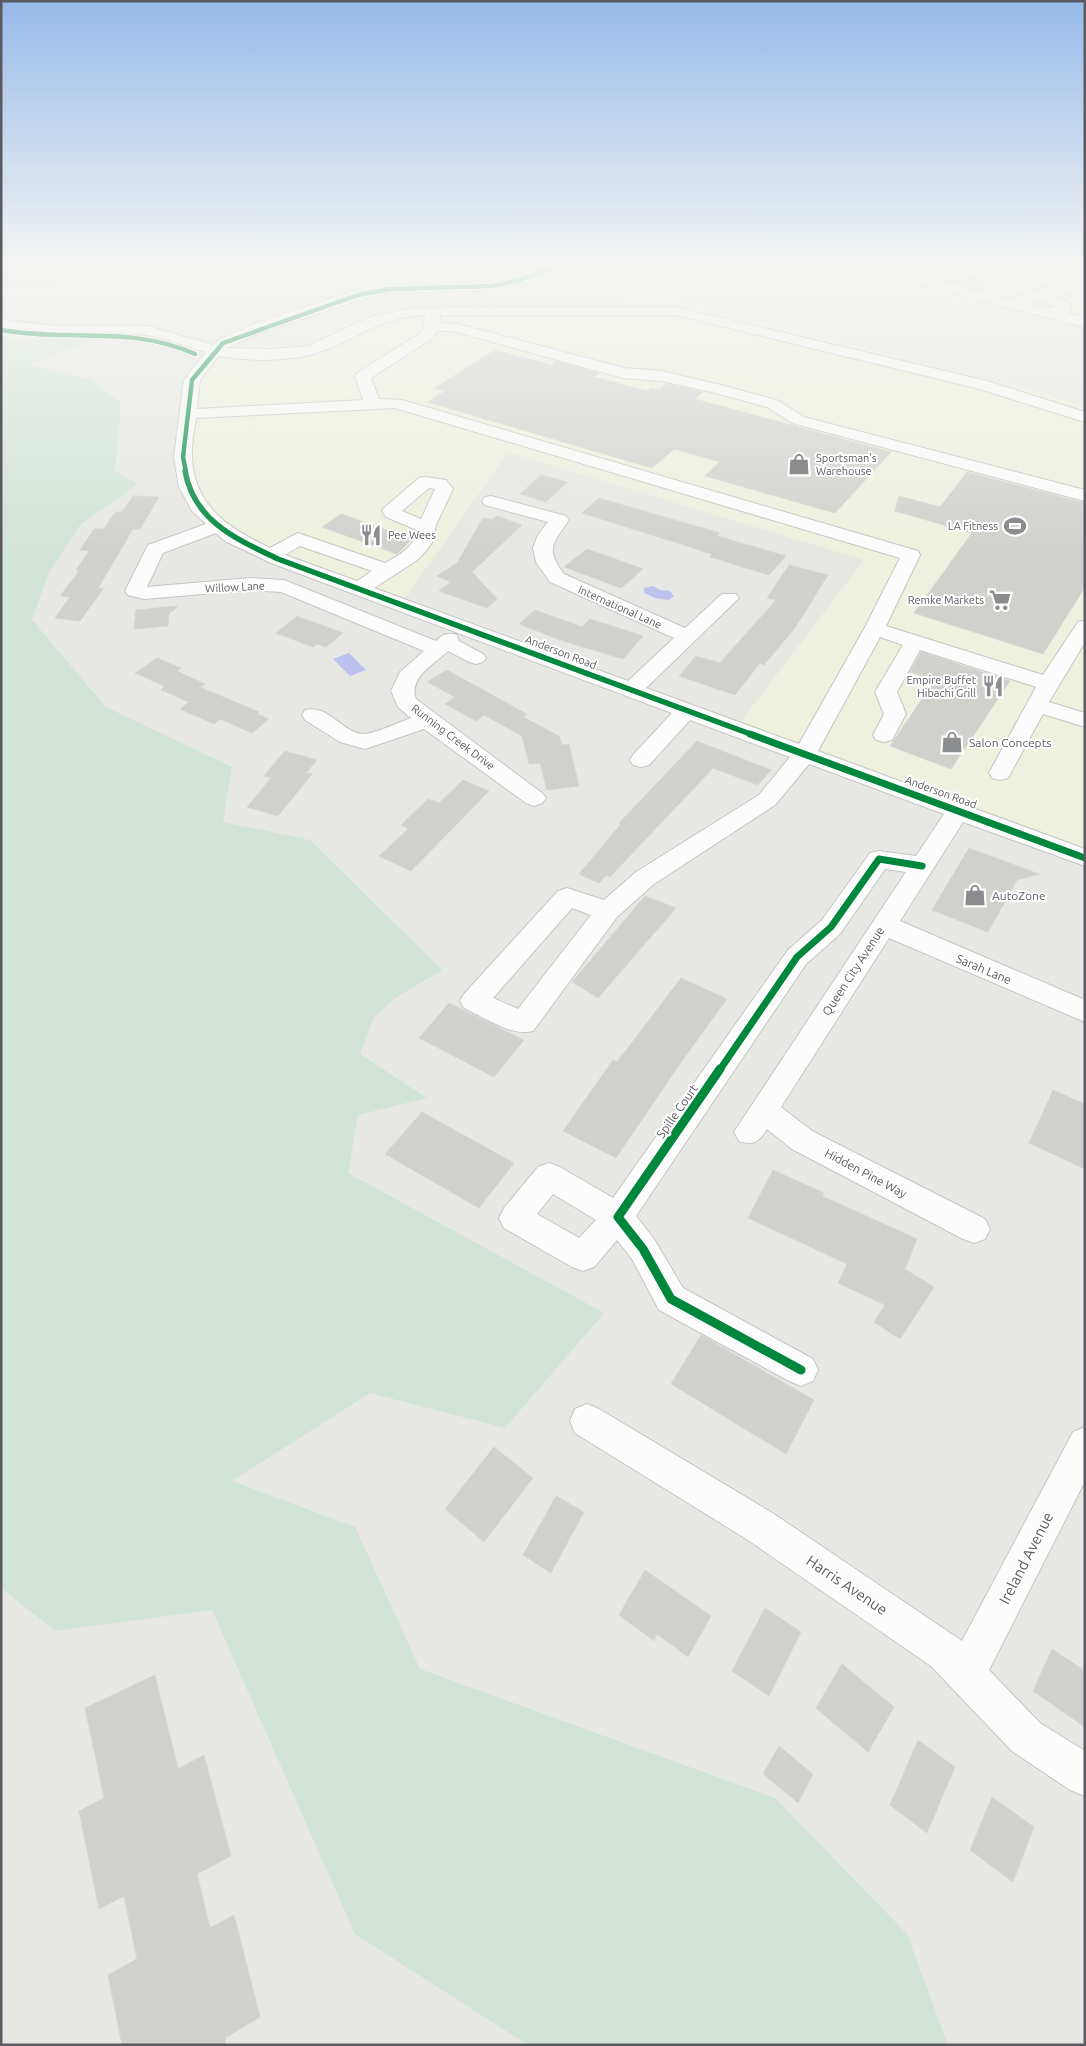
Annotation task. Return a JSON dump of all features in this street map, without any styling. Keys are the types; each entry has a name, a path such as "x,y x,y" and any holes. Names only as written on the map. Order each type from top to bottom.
{"street":[{"name":"Anderson Road","path":"206,361 192,380 183,457 188,487 198,507 232,537 270,556 1085,858"},
{"path":"373,404 363,376 386,361"},
{"path":"580,361 623,373 680,379 773,404 798,420 1085,496"},
{"path":"896,361 1070,405 1085,417"},
{"path":"188,414 396,403 911,555 874,629 805,754 768,800 645,878 608,911 523,1023 474,1001 567,896 608,911"},
{"name":"International Lane","path":"491,501 560,520 543,540 545,564 557,578 688,637"},
{"name":"Willow Lane","path":"219,526 201,531 180,542 155,549 135,591 144,593 250,584 284,586 442,646"},
{"path":"359,589 418,549 426,538 427,528"},
{"path":"270,556 298,539 387,570"},
{"path":"630,690 730,598"},
{"path":"1000,773 1048,684 1085,626"},
{"name":"Running Creek Drive","path":"465,628 407,676 402,691 406,702 426,720 534,798"},
{"path":"874,629 1048,684"},
{"path":"884,735 895,714 886,692 915,642"},
{"path":"442,646 476,658"},
{"path":"1037,706 1085,720"},
{"path":"641,760 687,710"},
{"path":"313,715 348,737 365,752 426,720"},
{"name":"Queen City Avenue","path":"756,1121 958,811"},
{"name":"Spille Court","path":"801,1370 671,1299 643,1249 618,1217 797,958 831,927 857,893 879,859 922,866"},
{"name":"Sarah Lane","path":"884,925 1085,1012"},
{"name":"Hidden Pine Way","path":"756,1121 802,1140 974,1229"},
{"name":"Harris Avenue","path":"587,1421 761,1526 945,1652 966,1673 998,1711 1027,1738 1085,1775"},
{"name":"Ireland Avenue","path":"966,1673 1085,1444"}],"shaded area":[{"path":"1,361 35,361 28,364 92,380 121,403 115,471 138,484 80,525 48,574 32,620 106,707 232,767 223,822 310,840 442,970 394,999 373,1019 360,1054 427,1098 358,1115 348,1173 604,1313 505,1428 370,1393 232,1481 355,1527 420,1669 775,1798 907,1934 948,2045 528,2045 355,1934 212,1610 55,1631 1,1588"},
{"path":"207,361 917,361 1044,393 1085,407 1085,858 736,728 864,560 508,452 401,604 278,559 198,507 183,457 192,380"}],"water":[{"path":"653,586 660,590 670,591 674,596 669,600 655,598 644,593 644,588"},
{"path":"349,653 366,670 350,676 333,659"}],"building":[{"path":"477,361 538,361 551,365 558,361 599,373 594,377 647,391 651,388 659,390 666,384 703,392 695,399 891,452 835,513 705,476 720,462 674,449 652,468 428,402 445,391 435,388"},
{"path":"967,472 1085,503 1085,587 1043,654 914,613 972,533 895,511 899,496 940,507"},
{"path":"541,475 567,482 546,502 520,494"},
{"path":"133,496 159,497 140,529 133,529 98,588 103,589 80,621 55,618 70,597 60,596 79,571 76,570 89,551 80,550 94,529 104,529 115,512 122,512"},
{"path":"599,498 720,533 717,536 786,556 769,575 710,557 712,554 582,513"},
{"name":"Pee Wees","path":"341,514 412,539 397,554 322,527"},
{"path":"497,516 522,525 472,572 497,599 487,608 439,591 451,582 437,576 457,563 483,518 493,519"},
{"path":"587,549 643,569 621,588 564,567"},
{"path":"789,565 828,575 795,628 764,665 760,663 735,695 679,676 696,656 720,663 776,600 767,598"},
{"path":"178,606 169,614 168,626 134,629 136,610"},
{"path":"535,610 582,627 590,619 643,636 623,659 560,640 519,624"},
{"path":"297,616 343,633 326,647 317,644 313,647 276,633"},
{"path":"921,652 1010,681 951,769 890,746 935,680 910,672"},
{"path":"157,658 181,668 177,671 205,684 200,687 259,712 257,714 269,719 252,733 220,719 214,724 180,709 189,702 161,690 164,686 135,673"},
{"path":"447,670 527,714 523,717 559,736 562,745 569,744 579,786 547,790 540,763 529,764 522,736 484,715 476,721 445,704 455,697 427,682"},
{"path":"697,741 771,770 758,785 713,768 610,877 606,875 599,883 579,874 621,824 619,823"},
{"path":"285,751 317,760 306,773 312,774 278,816 247,807 271,778 264,776"},
{"path":"463,780 489,791 411,871 379,856 408,829 401,825 428,799 439,803"},
{"name":"AutoZone","path":"969,848 1039,874 1017,880 988,932 932,910"},
{"path":"645,896 676,908 598,998 572,982"},
{"path":"681,978 727,999 679,1065 616,1158 563,1131 613,1060 617,1062"},
{"path":"449,1003 524,1040 494,1077 419,1038"},
{"path":"1053,1090 1085,1104 1085,1169 1029,1143"},
{"path":"422,1112 514,1163 479,1208 385,1154"},
{"path":"773,1170 824,1193 822,1196 917,1239 905,1269 934,1287 900,1339 874,1322 885,1305 838,1283 847,1264 748,1218"},
{"path":"701,1335 814,1400 786,1454 671,1384"},
{"path":"494,1447 533,1478 484,1542 445,1509"},
{"path":"556,1496 584,1512 551,1573 523,1555"},
{"path":"645,1570 711,1616 688,1657 657,1634 654,1641 619,1615"},
{"path":"765,1608 801,1632 769,1696 732,1671"},
{"path":"1052,1649 1085,1671 1085,1727 1033,1691"},
{"path":"842,1664 894,1707 868,1752 816,1708"},
{"path":"155,1675 178,1769 204,1755 231,1856 197,1874 210,1928 234,1915 260,2017 225,2038 226,2045 122,2045 108,1975 137,1959 124,1896 99,1909 79,1811 104,1798 85,1708"},
{"path":"918,1740 955,1767 927,1833 890,1805"},
{"path":"779,1746 813,1774 798,1803 763,1774"},
{"path":"992,1797 1034,1827 1013,1882 970,1850"}],"cycle path":[{"path":"206,361 192,380 183,457 188,487 198,507 232,537 278,559 1085,858"},
{"path":"801,1370 671,1299 643,1249 618,1217 797,957 831,927 857,893 879,859 922,866"}],"place":[{"name":"Sportsman's Warehouse","path":"799,464"},
{"name":"LA Fitness","path":"1015,526"},
{"name":"Pee Wees","path":"371,535"},
{"name":"Remke Markets","path":"1000,600"},
{"name":"Empire Buffet Hibachi Grill","path":"993,686"},
{"name":"Salon Concepts","path":"952,742"},
{"name":"AutoZone","path":"975,895"}]}
